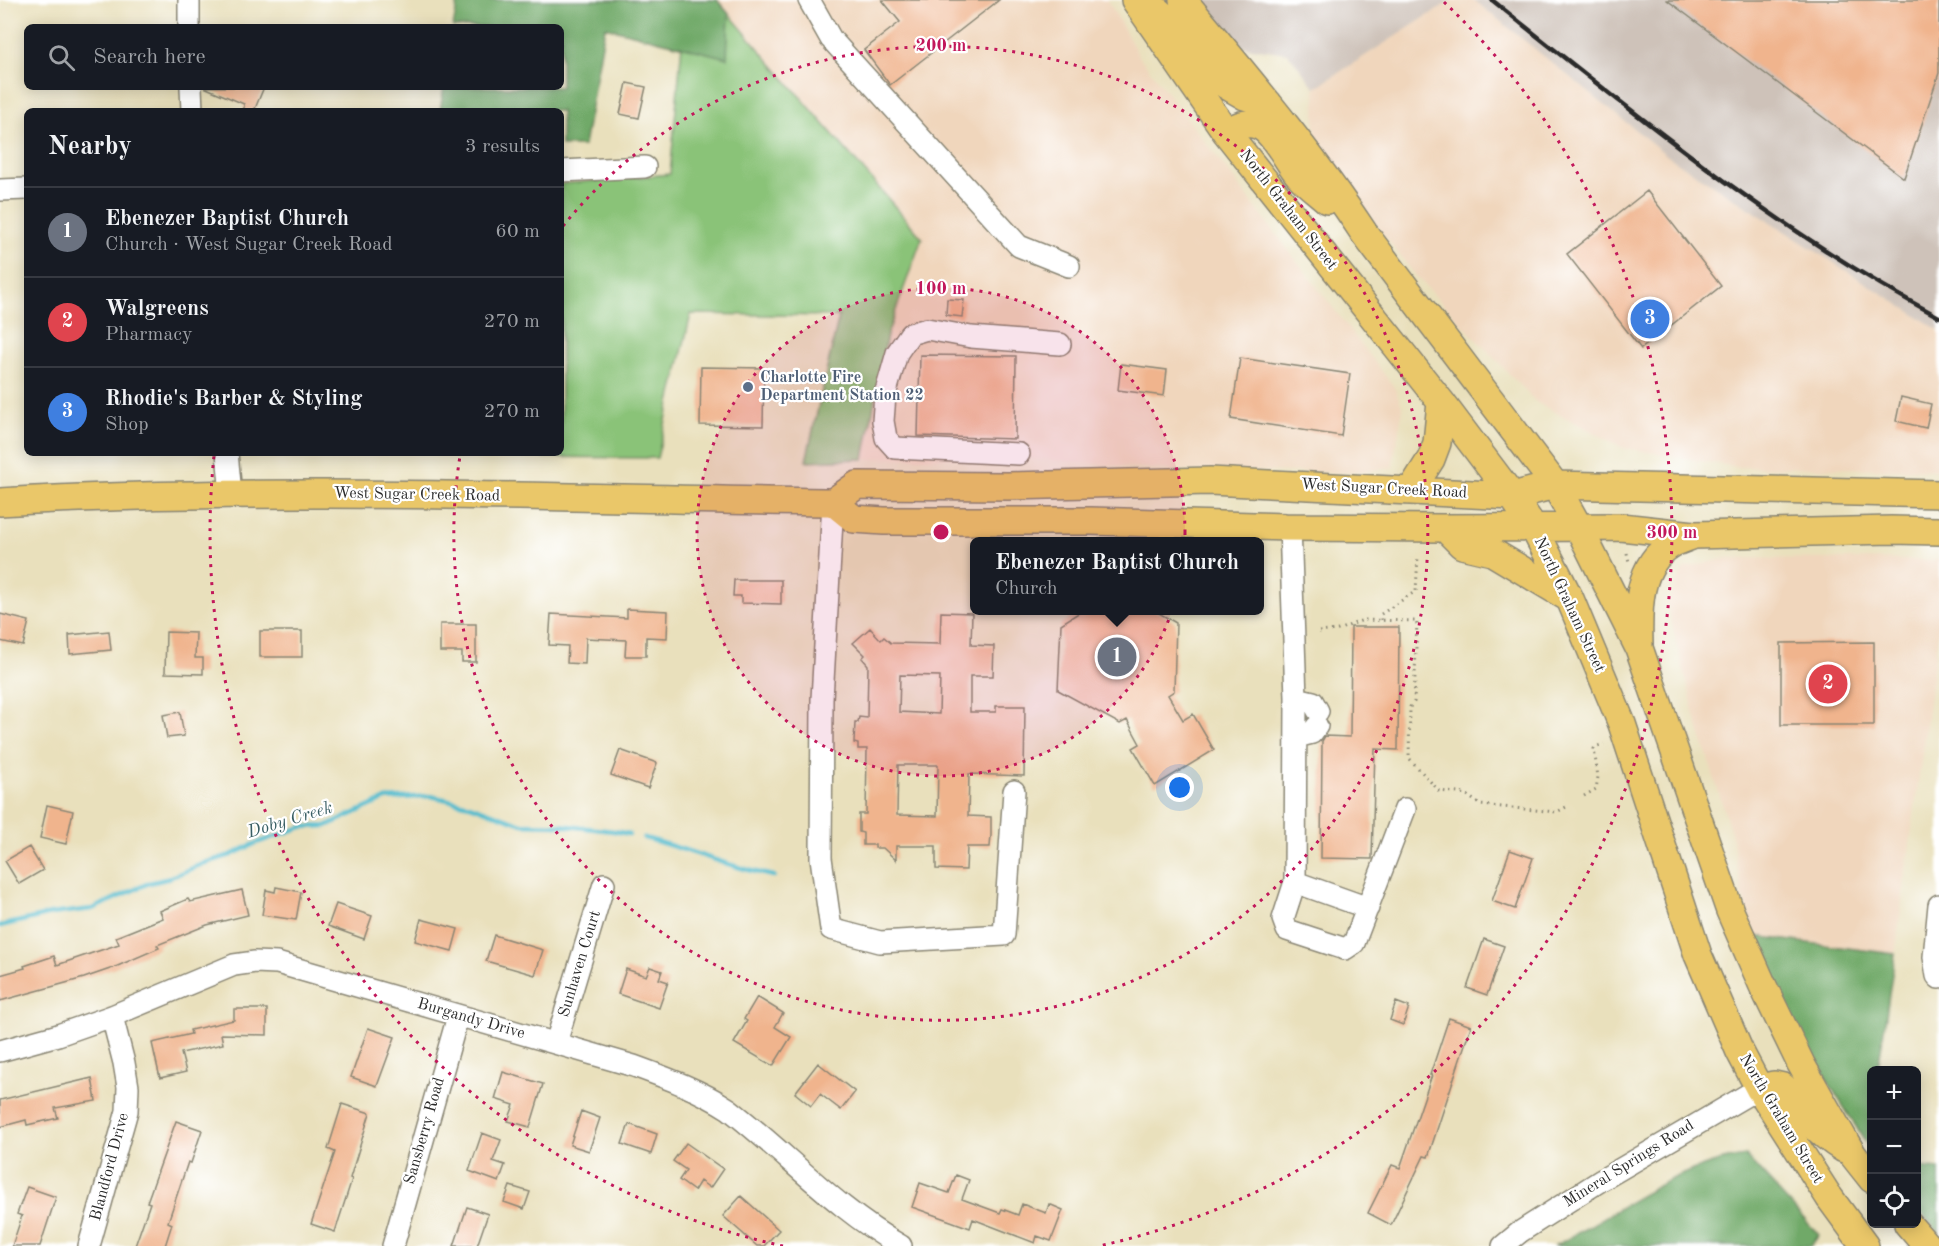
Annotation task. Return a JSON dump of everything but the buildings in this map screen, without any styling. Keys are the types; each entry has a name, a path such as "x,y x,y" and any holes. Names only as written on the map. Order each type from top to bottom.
{"main road":[{"name":"North Graham Street","path":"1135,0 1226,132 1441,402 1534,528 1570,599 1622,724 1702,965 1740,1052 1759,1088 1829,1197 1865,1246"},
{"path":"1145,0 1196,45 1226,85 1245,96 1269,103"},
{"path":"1183,0 1269,103 1342,199 1364,233 1555,485 1639,648 1730,911 1801,1064 1853,1155 1868,1174"},
{"path":"1226,132 1239,125 1248,124 1263,128 1298,174 1364,233"},
{"path":"1412,489 1431,459 1437,443 1441,402"},
{"name":"West Sugar Creek Road","path":"0,502 94,496 310,493 833,502 857,485 1008,486 1210,481 1412,489 1512,496 1555,485 1939,494"},
{"path":"884,521 904,501 977,496 1008,486"},
{"name":"West Sugar Creek Road","path":"833,502 854,519 884,521 1091,521 1445,528 1578,526 1621,527 1694,535 1939,531"},
{"path":"1445,528 1462,545 1492,552 1570,599"},
{"path":"1639,648 1638,614 1644,580 1659,555 1672,544 1694,535"},
{"path":"1759,1088 1774,1085 1783,1087 1807,1119 1826,1138 1853,1155"},
{"path":"1911,1228 1927,1246"}],"street":[{"path":"189,0 189,24"},
{"path":"809,0 831,39 1019,246 1069,266"},
{"path":"191,90 192,108"},
{"path":"564,171 645,168"},
{"path":"0,190 24,189"},
{"path":"1019,454 895,448 886,438 883,420 885,395 897,353 910,334 927,329 971,337 1060,344"},
{"path":"226,456 231,494"},
{"path":"833,502 822,699 820,858 831,929 880,942 1004,935 1014,791"},
{"path":"1290,526 1296,698 1295,882 1282,919 1287,930 1345,949 1354,943 1405,809"},
{"path":"1296,698 1313,702 1318,718 1312,733 1296,737"},
{"path":"1295,882 1368,908"},
{"name":"Sunhaven Court","path":"556,1043 604,884"},
{"path":"1939,905 1934,957 1939,978"},
{"name":"Burgandy Drive","path":"0,1051 58,1035 112,1016 223,969 255,962 277,963 634,1066 713,1098 751,1125 849,1211 878,1233 901,1246"},
{"name":"Blandford Drive","path":"89,1246 127,1111 126,1071 112,1016"},
{"name":"Sansberry Road","path":"393,1246 458,1016"},
{"name":"Mineral Springs Road","path":"1503,1246 1520,1232 1600,1181 1759,1088"}],"path":[{"path":"1627,553 1629,563"},
{"path":"1381,620 1381,614 1416,591 1418,556"},
{"path":"1319,632 1338,630 1359,621 1417,621 1414,702 1410,707 1409,758 1439,790 1466,794 1480,805 1557,812 1568,806"},
{"path":"1584,796 1596,789 1598,777 1594,749 1604,744"}],"shaded area":[{"path":"717,0 1108,0 1139,56 1394,387 1403,408 1392,468 1351,473 1184,471 1017,457 864,459 887,335 922,238"},
{"path":"1201,0 1452,0 1315,88 1288,53 1236,46"},
{"path":"1452,0 1474,0 1669,157 1939,330 1939,470 1738,467 1623,448 1536,402 1417,277 1359,203 1336,166 1315,145 1315,88"},
{"path":"1474,0 1939,0 1939,330 1669,157"},
{"path":"1727,558 1939,560 1939,628 1895,954 1754,936 1743,898 1731,832 1697,723 1667,604 1684,568"}],"green space":[{"path":"458,0 717,0 729,14 727,58 605,27 584,146 564,146 564,108 440,108 444,90 564,90 564,24 454,24"},
{"path":"686,0 717,0 922,238 887,335 864,459 806,461 839,316 691,314 657,458 517,457 564,456 564,184 670,174"},
{"path":"1754,936 1895,954 1879,1066 1867,1066 1867,1144 1799,1036"},
{"path":"1746,1156 1819,1235 1811,1246 1554,1246 1671,1180 1720,1161"},
{"path":"1921,1167 1939,1169 1939,1233 1921,1213"}],"waterway":[{"name":"Doby Creek","path":"0,926 51,914 92,909 149,883 166,879 302,827 326,826 386,799 431,796 470,805 522,824 559,825 629,834"},
{"name":"Doby Creek","path":"644,838 774,876"}],"railway":[{"path":"1492,0 1599,86 1764,209 1879,283 1939,317"}],"place":[{"name":"Rhodie's Barber & Styling","path":"1650,319"},
{"name":"Charlotte Fire Department Station 22","path":"748,387"},
{"name":"Ebenezer Baptist Church","path":"1117,657"},
{"name":"Walgreens","path":"1828,684"}]}
